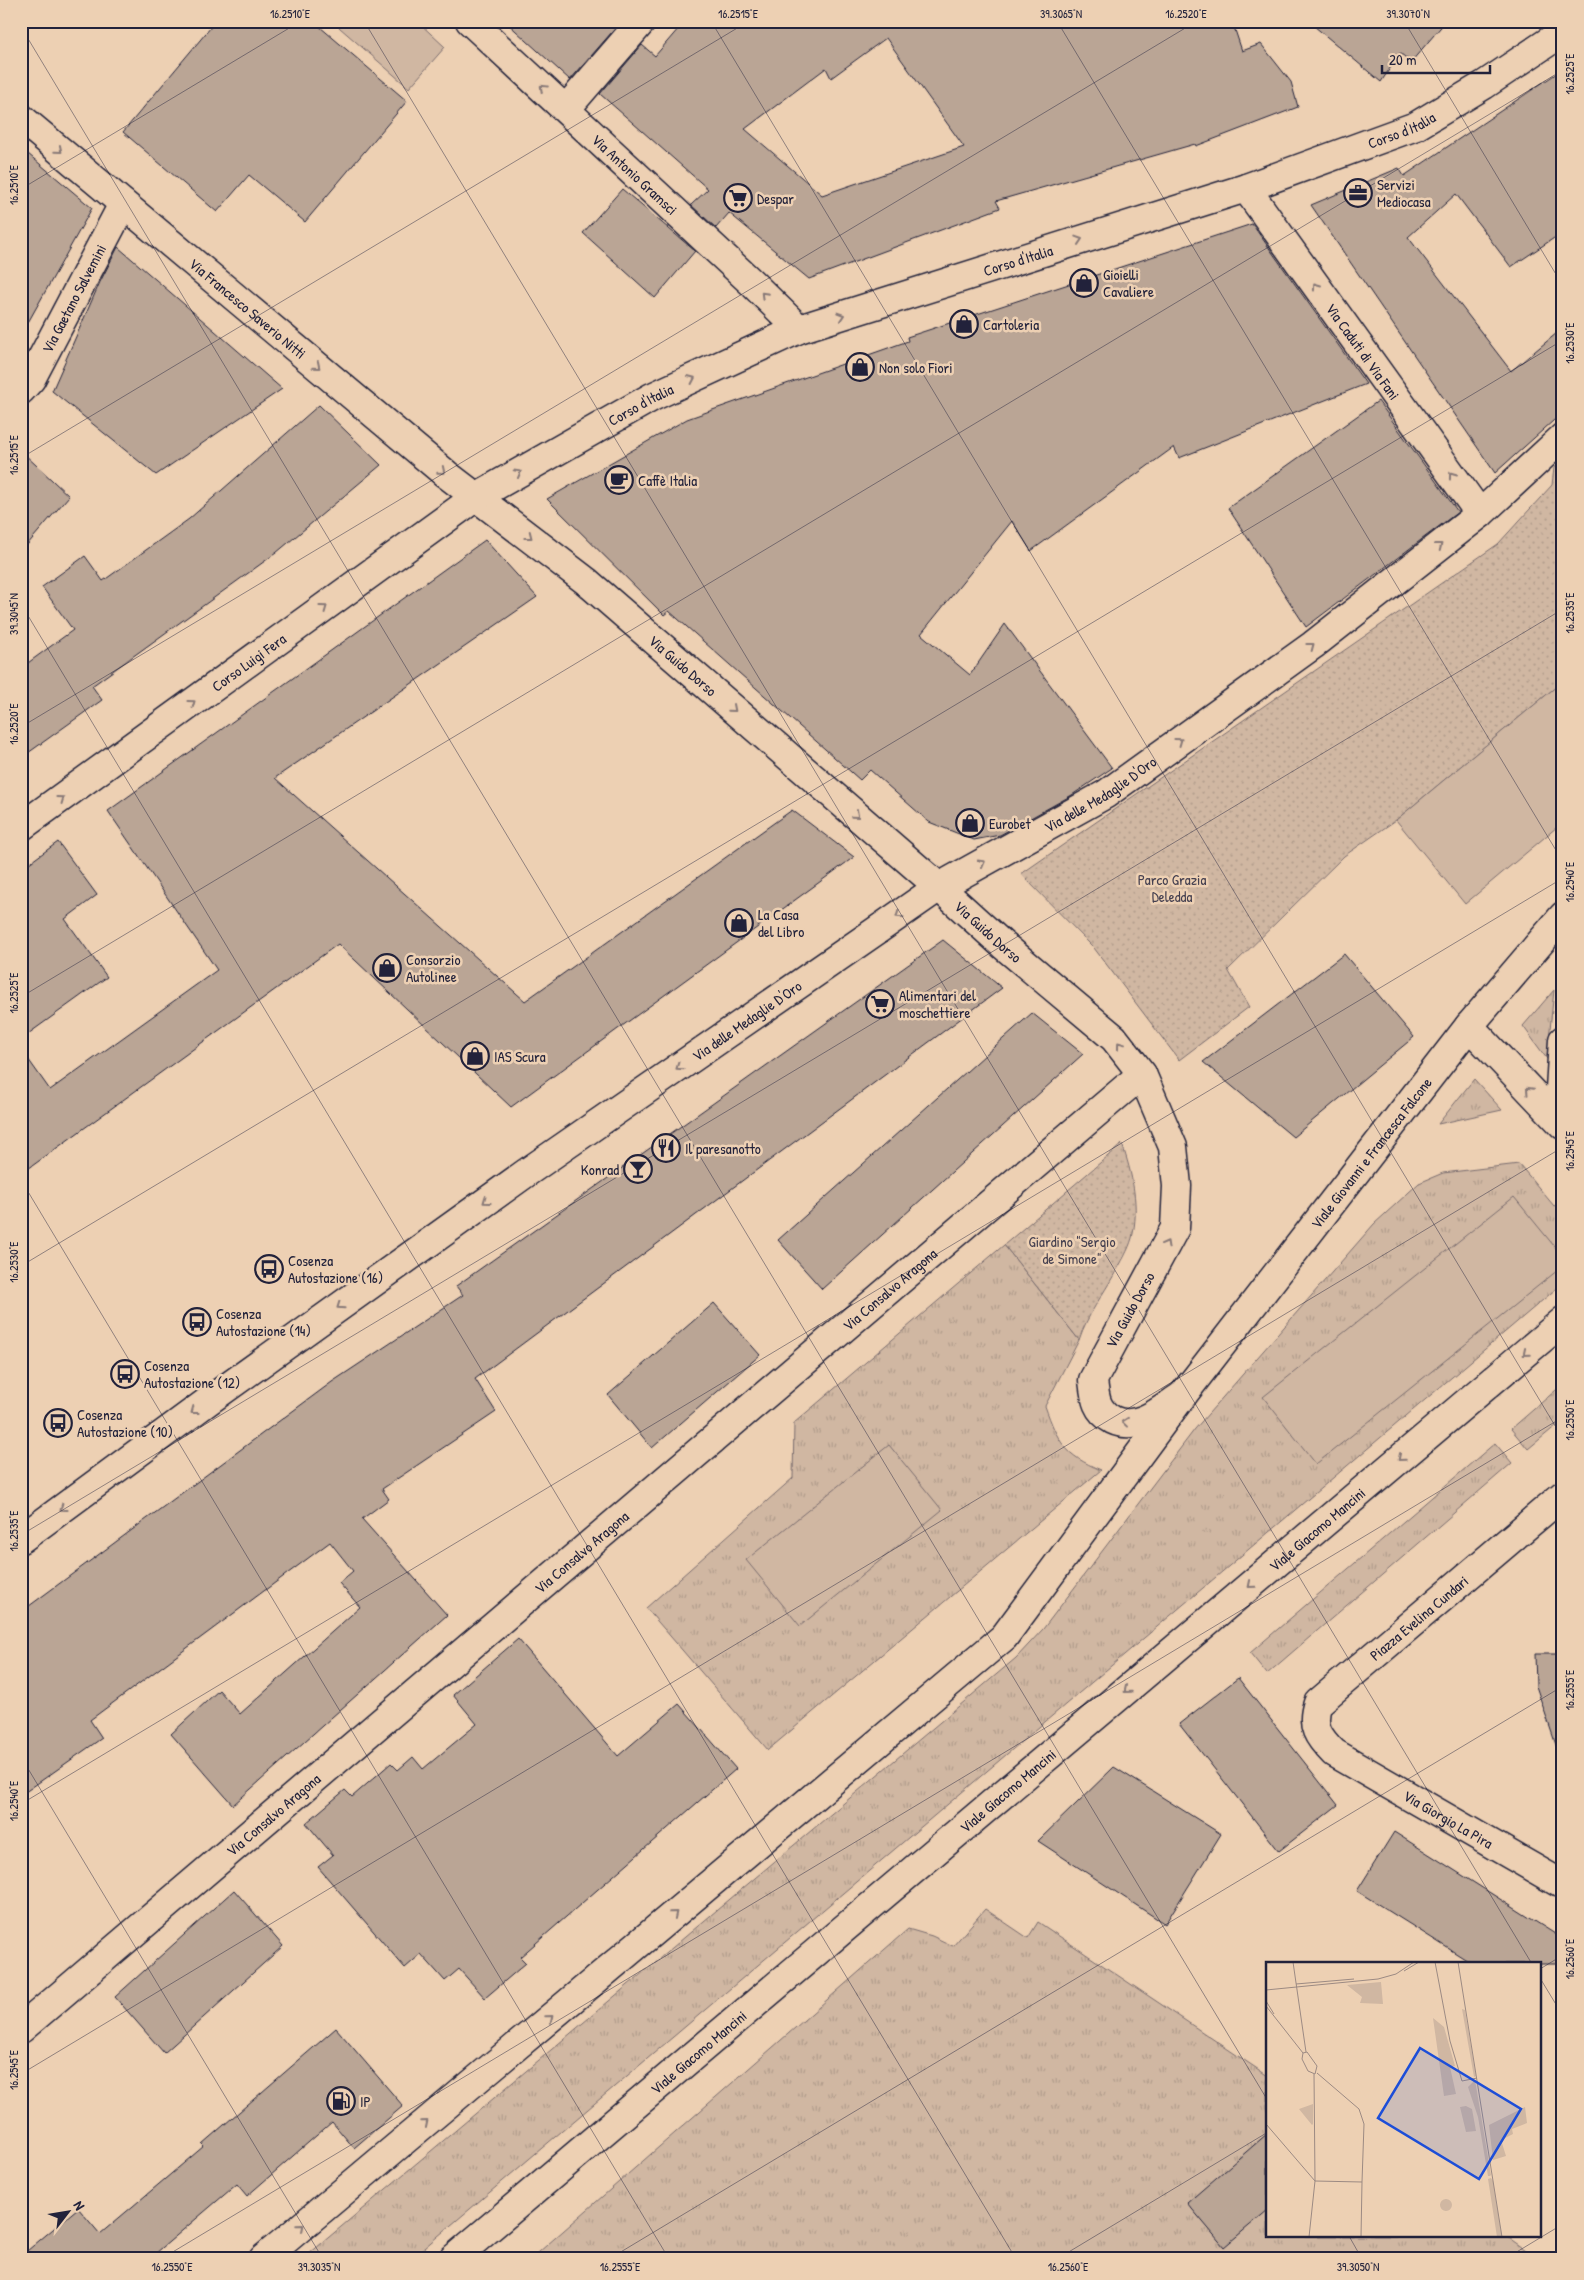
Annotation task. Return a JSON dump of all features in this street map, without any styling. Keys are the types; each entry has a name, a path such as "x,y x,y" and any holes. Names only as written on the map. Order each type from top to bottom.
{"street":[{"name":"Via Antonio Gramsci","path":"470,21 799,329"},
{"path":"566,109 642,21"},
{"name":"Corso d'Italia","path":"476,497 652,398 799,329 1246,188 1416,126 1484,85 1563,32"},
{"name":"Via Francesco Saverio Nitti","path":"21,118 476,497"},
{"name":"Via Caduti di Via Fani","path":"1246,188 1480,514"},
{"name":"Via Gaetano Salvemini","path":"21,390 31,379 123,204"},
{"name":"Via delle Medaglie D'Oro","path":"21,1538 224,1389 526,1173 939,887 1106,794 1313,645 1480,514 1563,437"},
{"name":"Corso Luigi Fera","path":"21,827 476,497"},
{"name":"Via Guido Dorso","path":"476,497 586,581 939,887 1003,945 1114,1038 1142,1074 1173,1147 1177,1186 1174,1228 1106,1352 1093,1380 1096,1402 1104,1415 1121,1424 1130,1424 1143,1420 1183,1395"},
{"name":"Viale Giovanni e Francesca Falcone","path":"263,2259 1004,1637 1183,1395 1469,1026 1563,916"},
{"path":"1469,1026 1563,1125"},
{"path":"1563,1040 1560,1089 1563,1095"},
{"name":"Via Consalvo Aragona","path":"21,2029 1142,1074"},
{"name":"Viale Giacomo Mancini","path":"453,2259 1563,1321"},
{"name":"Piazza Evelina Cundari","path":"1334,1753 1323,1742 1316,1730 1314,1715 1318,1704 1563,1495"},
{"name":"Via Giorgio La Pira","path":"1334,1753 1563,1886"}],"green space":[{"path":"332,21 417,21 445,47 409,88"},
{"name":"Parco Grazia Deledda","path":"1563,461 1563,681 1396,820 1344,856 1228,970 1249,1007 1179,1060 1094,948 1021,874 1498,544 1552,485 1554,468"},
{"path":"1563,681 1563,822 1465,904 1396,820"},
{"path":"1554,990 1547,1059 1523,1026"},
{"path":"1474,1079 1502,1110 1438,1124"},
{"name":"Giardino \"Sergio de Simone\"","path":"1122,1144 1134,1190 1135,1214 1132,1238 1122,1260 1086,1322 1079,1340 1004,1245"},
{"path":"1519,1164 1554,1206 1563,1202 1563,1283 411,2259 303,2259 1016,1658 1043,1629 1195,1429 1374,1224 1419,1183 1443,1173"},
{"path":"1514,1197 1563,1257 1563,1266 1316,1464 1263,1397"},
{"path":"1004,1245 1079,1340 1045,1406 1054,1429 1070,1453 1101,1470 768,1750 646,1608 793,1478 794,1423"},
{"path":"1563,1384 1563,1420 1528,1449 1511,1429"},
{"path":"1495,1443 1512,1463 1267,1674 1250,1653"},
{"path":"889,1445 942,1510 800,1626 746,1560"},
{"path":"985,1909 1028,1938 1038,1922 1266,2075 1266,2238 1509,2238 1539,2259 531,2259 908,1929 932,1936 953,1946"}],"building":[{"path":"216,21 313,21 407,101 305,222 249,175 217,212 123,132"},
{"path":"505,21 617,21 619,24 570,80"},
{"path":"685,21 1232,21 1242,51 1261,44 1291,82 1298,107 1196,146 1195,144 996,201 1000,208 809,279 729,213 716,228 691,205 708,189 600,94 642,45 655,56","holes":["886,38 964,147 822,195 745,129 826,68 831,78"]},
{"path":"1308,21 1446,21 1411,62 1400,53 1381,82"},
{"path":"1563,69 1563,232 1511,267 1456,194 1408,237 1511,371 1563,328 1563,412 1495,473 1311,205 1399,168 1404,176"},
{"path":"21,148 92,208 21,335"},
{"path":"622,189 695,251 655,298 583,233"},
{"path":"1252,224 1366,384 1179,458 1174,447 1031,551 1012,521 921,634 970,675 1005,624 1112,768 1072,795 1000,835 974,840 929,822 870,770 860,780 669,611 664,615 547,499 687,419 908,341 907,337"},
{"path":"118,247 282,389 156,475 52,391 100,282"},
{"path":"1378,401 1458,512 1306,627 1228,508"},
{"path":"319,405 381,465 276,553 92,686 102,700 21,758 21,668 73,630 42,587 85,556 103,581 189,519"},
{"path":"21,451 69,496 21,552"},
{"path":"485,540 537,597 275,778 525,1001 792,810 854,857 511,1107 338,944 21,1174 21,1049 50,1090 217,970 108,811"},
{"path":"58,842 97,895 65,919 107,977 21,1039 21,869"},
{"path":"943,940 1002,988 475,1379 496,1412 382,1489 389,1499 362,1519 447,1615 233,1805 171,1734 219,1690 240,1714 360,1607 339,1583 353,1571 330,1542 90,1720 102,1738 21,1795 21,1612 332,1382 463,1295 456,1286"},
{"path":"1344,954 1414,1037 1293,1137 1203,1062"},
{"path":"1032,1013 1083,1054 822,1289 778,1240"},
{"path":"714,1303 760,1355 652,1448 608,1395"},
{"path":"518,1639 618,1756 679,1704 736,1769 520,1957 526,1963 485,1998 459,1969 445,1981 421,1954 405,1968 318,1867 333,1855 306,1823 345,1790 352,1797 391,1763 398,1770 413,1757 423,1769 477,1724 453,1695"},
{"path":"1535,1654 1563,1654 1563,1750 1558,1751 1536,1686"},
{"path":"1238,1678 1338,1805 1279,1851 1179,1724"},
{"path":"1114,1767 1221,1834 1165,1924 1038,1841"},
{"path":"1394,1832 1563,1939 1563,1964 1542,1964 1542,1962 1470,1962 1357,1891"},
{"path":"234,1890 283,1946 164,2053 115,1997"},
{"path":"336,2028 403,2106 354,2148 332,2122 247,2196 237,2184 149,2259 21,2259 21,2256 78,2208 100,2234 204,2146 202,2144"},
{"path":"1266,2135 1266,2212 1224,2247 1187,2203"}],"place":[{"name":"Servizi Mediocasa","path":"1358,193"},
{"name":"Despar","path":"738,198"},
{"name":"Gioielli Cavaliere","path":"1084,283"},
{"name":"Cartoleria","path":"964,324"},
{"name":"Non solo Fiori","path":"860,367"},
{"name":"Caffè Italia","path":"619,480"},
{"name":"Eurobet","path":"970,823"},
{"name":"La Casa del Libro","path":"739,923"},
{"name":"Consorzio Autolinee","path":"387,968"},
{"name":"Alimentari del moschettiere","path":"880,1004"},
{"name":"IAS Scura","path":"475,1056"},
{"name":"Il paresanotto","path":"666,1148"},
{"name":"Konrad","path":"638,1169"},
{"name":"Cosenza Autostazione (16)","path":"269,1269"},
{"name":"Cosenza Autostazione (14)","path":"197,1322"},
{"name":"Cosenza Autostazione (12)","path":"125,1374"},
{"name":"Cosenza Autostazione (10)","path":"58,1423"},
{"name":"IP","path":"341,2101"}]}
